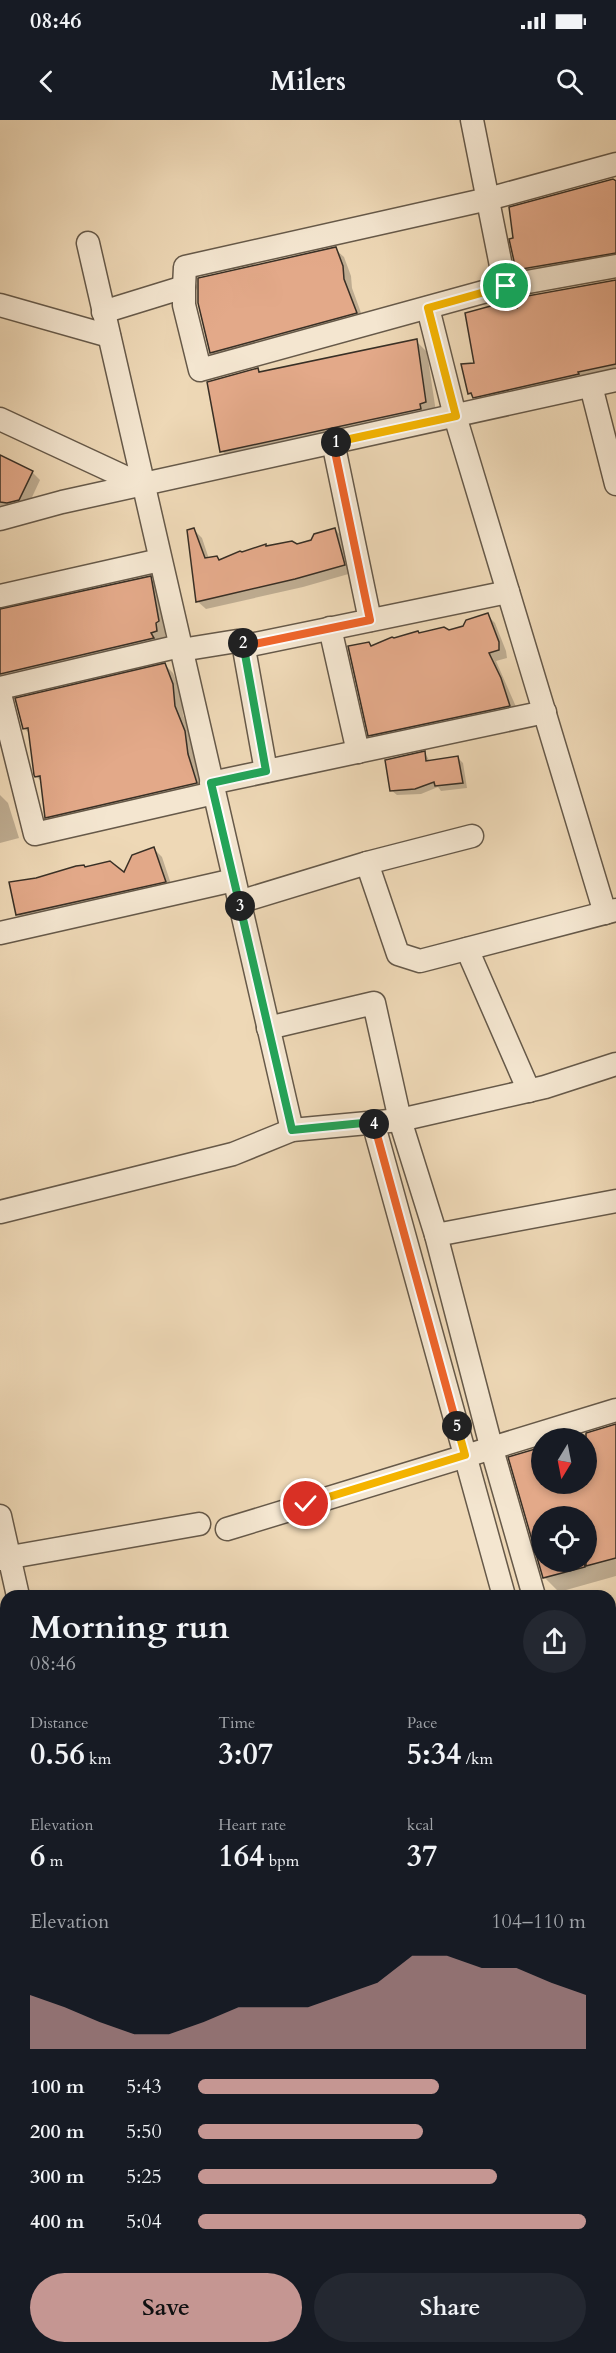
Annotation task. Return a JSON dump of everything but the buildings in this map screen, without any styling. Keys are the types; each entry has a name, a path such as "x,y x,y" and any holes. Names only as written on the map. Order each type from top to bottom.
{"street":[{"path":"472,120 506,286"},
{"path":"616,164 488,199 185,267 184,305 200,370 506,286 616,266"},
{"path":"88,243 292,1130"},
{"path":"104,312 184,287"},
{"path":"0,305 109,336"},
{"path":"367,863 398,954 420,961 610,912 508,592 456,416 428,308"},
{"path":"0,519 142,484 616,380"},
{"path":"591,386 616,484"},
{"path":"0,419 142,484"},
{"path":"333,442 370,620"},
{"path":"0,596 160,560"},
{"path":"0,688 180,648 237,641 250,645 508,592"},
{"path":"330,628 358,752"},
{"path":"243,643 266,771"},
{"path":"0,694 35,834 213,788 266,771 545,712"},
{"path":"239,902 367,863 472,836"},
{"path":"0,933 234,880"},
{"path":"467,949 529,1091"},
{"path":"268,1028 374,1003 400,1120 436,1235 491,1446 532,1590"},
{"path":"0,1212 233,1154 292,1130 400,1120 529,1091 616,1064"},
{"path":"373,1122 502,1590"},
{"path":"436,1235 616,1201"},
{"path":"226,1529 491,1446 616,1410"},
{"path":"0,1516 5,1558 16,1590"},
{"path":"5,1558 199,1524"}],"route":[{"path":"306,1504 465,1455 373,1122 292,1130 211,783 266,771 243,643 250,645 370,620 333,442 456,416 428,308 506,286"}]}
